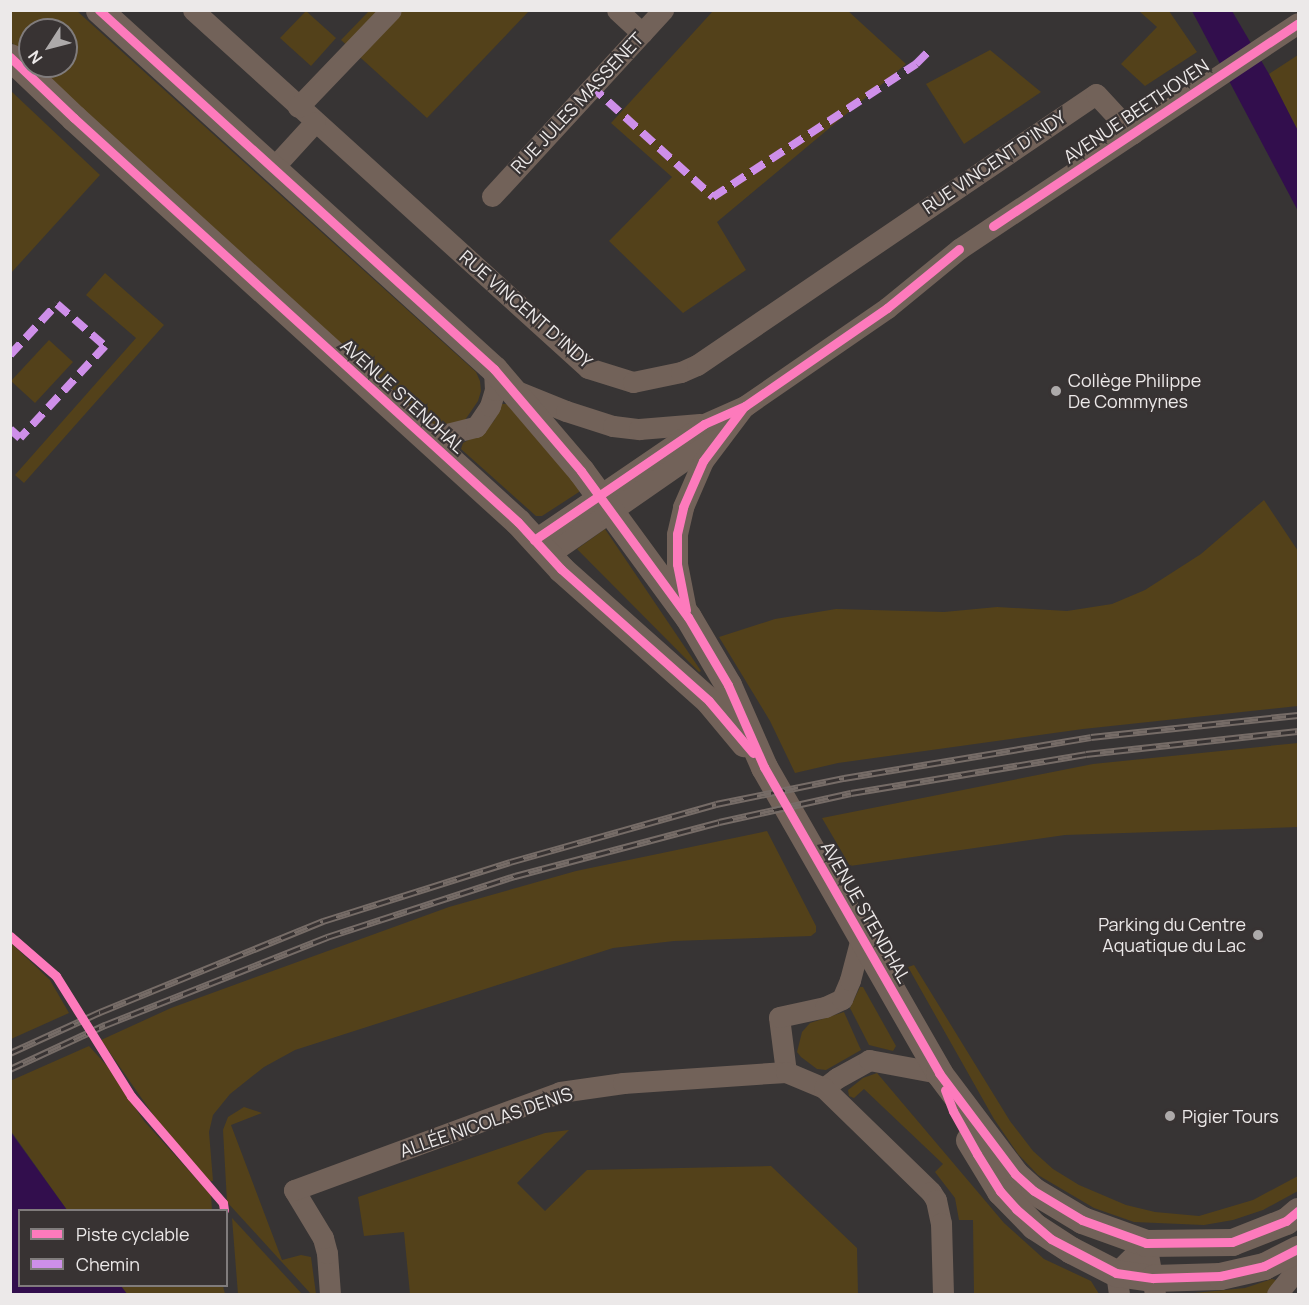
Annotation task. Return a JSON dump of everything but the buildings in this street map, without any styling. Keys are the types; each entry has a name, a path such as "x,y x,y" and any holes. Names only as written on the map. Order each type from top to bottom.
{"street":[{"name":"AVENUE STENDHAL","path":"99,10 494,369 605,502 688,617 728,685 764,767 939,1074 999,1155 1034,1191 1082,1220 1146,1243 1232,1242 1292,1216"},
{"name":"RUE VINCENT D'INDY","path":"193,10 588,368 633,382 681,372 697,365 1096,93 1133,134"},
{"path":"298,107 391,10"},
{"path":"616,10 642,33"},
{"name":"RUE JULES MASSENET","path":"492,196 663,10"},
{"name":"AVENUE BEETHOVEN","path":"541,547 886,308 959,249 1133,134 1214,77 1299,23"},
{"name":"AVENUE STENDHAL","path":"10,57 518,522 541,547 709,701 764,767"},
{"path":"273,168 315,122"},
{"name":"AVENUE STENDHAL","path":"415,429 439,436 476,427 490,406 495,390 494,369"},
{"name":"AVENUE BEETHOVEN","path":"512,389 566,411 613,426 639,429 713,429"},
{"path":"688,617 677,564 679,522 689,487 703,461 713,429"},
{"path":"786,1072 779,1017 825,1007 842,999 850,980 861,938"},
{"path":"824,1088 869,1060 900,1064 939,1074"},
{"name":"ALLÉE NICOLAS DENIS","path":"330,1294 327,1253 322,1238 294,1190 560,1092 623,1083 786,1072 824,1088 921,1182 936,1200 941,1223 943,1294"},
{"name":"AVENUE STENDHAL","path":"939,1074 953,1111 976,1154 1000,1191 1016,1209 1052,1239 1118,1284 1154,1286 1221,1276 1264,1266 1299,1249"},
{"path":"1118,1284 1146,1243"},
{"path":"1146,1243 1154,1286"},
{"path":"1277,1294 1299,1268"}],"shaded area":[{"path":"10,11 77,11 476,372 481,391 478,401 465,420 445,429 428,424 49,78 78,78 78,18 18,18 18,49 11,42"},
{"path":"306,11 336,38 311,66 280,38"},
{"path":"369,11 529,11 427,118 341,40"},
{"path":"713,11 848,11 906,64 717,222 746,270 683,313 609,241 672,177 611,123"},
{"path":"1139,11 1169,11 1197,52 1145,86 1121,64 1157,27"},
{"path":"1192,11 1232,11 1269,74 1298,131 1298,211"},
{"path":"990,50 1041,92 964,144 926,84"},
{"path":"1298,55 1298,131 1269,74"},
{"path":"11,91 100,175 11,273"},
{"path":"105,273 164,325 24,483 15,475 136,338 86,295"},
{"path":"49,340 73,362 35,403 11,381"},
{"path":"501,404 507,404 579,486 579,492 542,516 536,516 461,449 463,443 481,433 494,421"},
{"path":"1264,500 1298,551 1298,706 1083,729 838,763 795,773 770,721 719,637 775,619 836,609 944,612 997,607 1067,611 1112,604 1145,590 1201,554"},
{"path":"605,529 701,671 699,672 577,549"},
{"path":"1298,743 1298,827 1065,835 850,866 822,818 1093,764"},
{"path":"767,831 816,926 816,932 811,936 674,941 613,948 295,1050 264,1067 230,1094 213,1115 209,1132 213,1181 208,1181 161,1126 101,1040 171,1008 449,907 576,871"},
{"path":"11,943 50,980 69,1013 11,1039"},
{"path":"914,965 1010,1121 1033,1151 1053,1169 1079,1185 1126,1205 1155,1212 1199,1216 1253,1200 1298,1176 1298,1191 1263,1210 1233,1220 1204,1225 1134,1222 1094,1208 1038,1175 1018,1154 994,1119 908,967"},
{"path":"860,987 863,987 896,1046 893,1051 869,1045 850,1008"},
{"path":"844,1012 861,1050 826,1070 817,1069 797,1052 802,1032 810,1023"},
{"path":"89,1046 108,1067 144,1121 211,1195 212,1209 66,1209 11,1131 10,1081"},
{"path":"877,1073 1004,1223 1044,1259 1091,1281 1099,1294 974,1294 973,1220 959,1220 955,1198 935,1172 943,1164 864,1089 854,1098 849,1096 848,1090 863,1078"},
{"path":"244,1107 262,1113 231,1125 282,1260 301,1255 311,1257 316,1294 311,1294 227,1202 223,1130 228,1117"},
{"path":"569,1130 517,1183 545,1211 587,1170 771,1166 857,1248 858,1294 410,1294 404,1232 364,1236 358,1197 545,1133"},
{"path":"10,1131 66,1209 18,1209 18,1287 122,1287 127,1294 11,1294"},
{"path":"232,1218 302,1294 238,1294"},
{"path":"1272,1279 1276,1280 1270,1294 1184,1294 1245,1288"},
{"path":"122,1287 223,1287 225,1294 127,1294"}],"railway":[{"path":"10,1053 100,1012 323,921 510,862 716,804 844,778 1091,737 1298,715"},
{"path":"10,1069 105,1025 327,937 515,876 719,822 851,793 1086,754 1298,731"}],"marked path":[{"path":"591,86 713,197 916,64 929,51"},
{"path":"10,355 57,304 105,346 20,438 10,429"}],"cycle path":[{"path":"99,10 494,369 581,471 688,617 728,685 764,767 939,1073 1015,1174 1034,1191 1082,1220 1146,1243 1232,1242 1286,1221 1298,1211"},
{"path":"993,226 1298,23"},
{"path":"10,57 518,522 561,569 709,701 753,753"},
{"path":"534,540 704,424 745,406 887,308 959,249"},
{"path":"686,610 677,564 677,534 683,507 703,461 743,408"},
{"path":"10,936 56,976 131,1096 223,1203 224,1209"},
{"path":"945,1090 953,1111 977,1154 1000,1191 1016,1209 1051,1239 1116,1273 1153,1278 1220,1276 1264,1266 1298,1249"}],"place":[{"name":"Collège Philippe De Commynes","path":"1056,391"},
{"name":"Parking du Centre Aquatique du Lac","path":"1258,935"},
{"name":"Pigier Tours","path":"1170,1116"}]}
